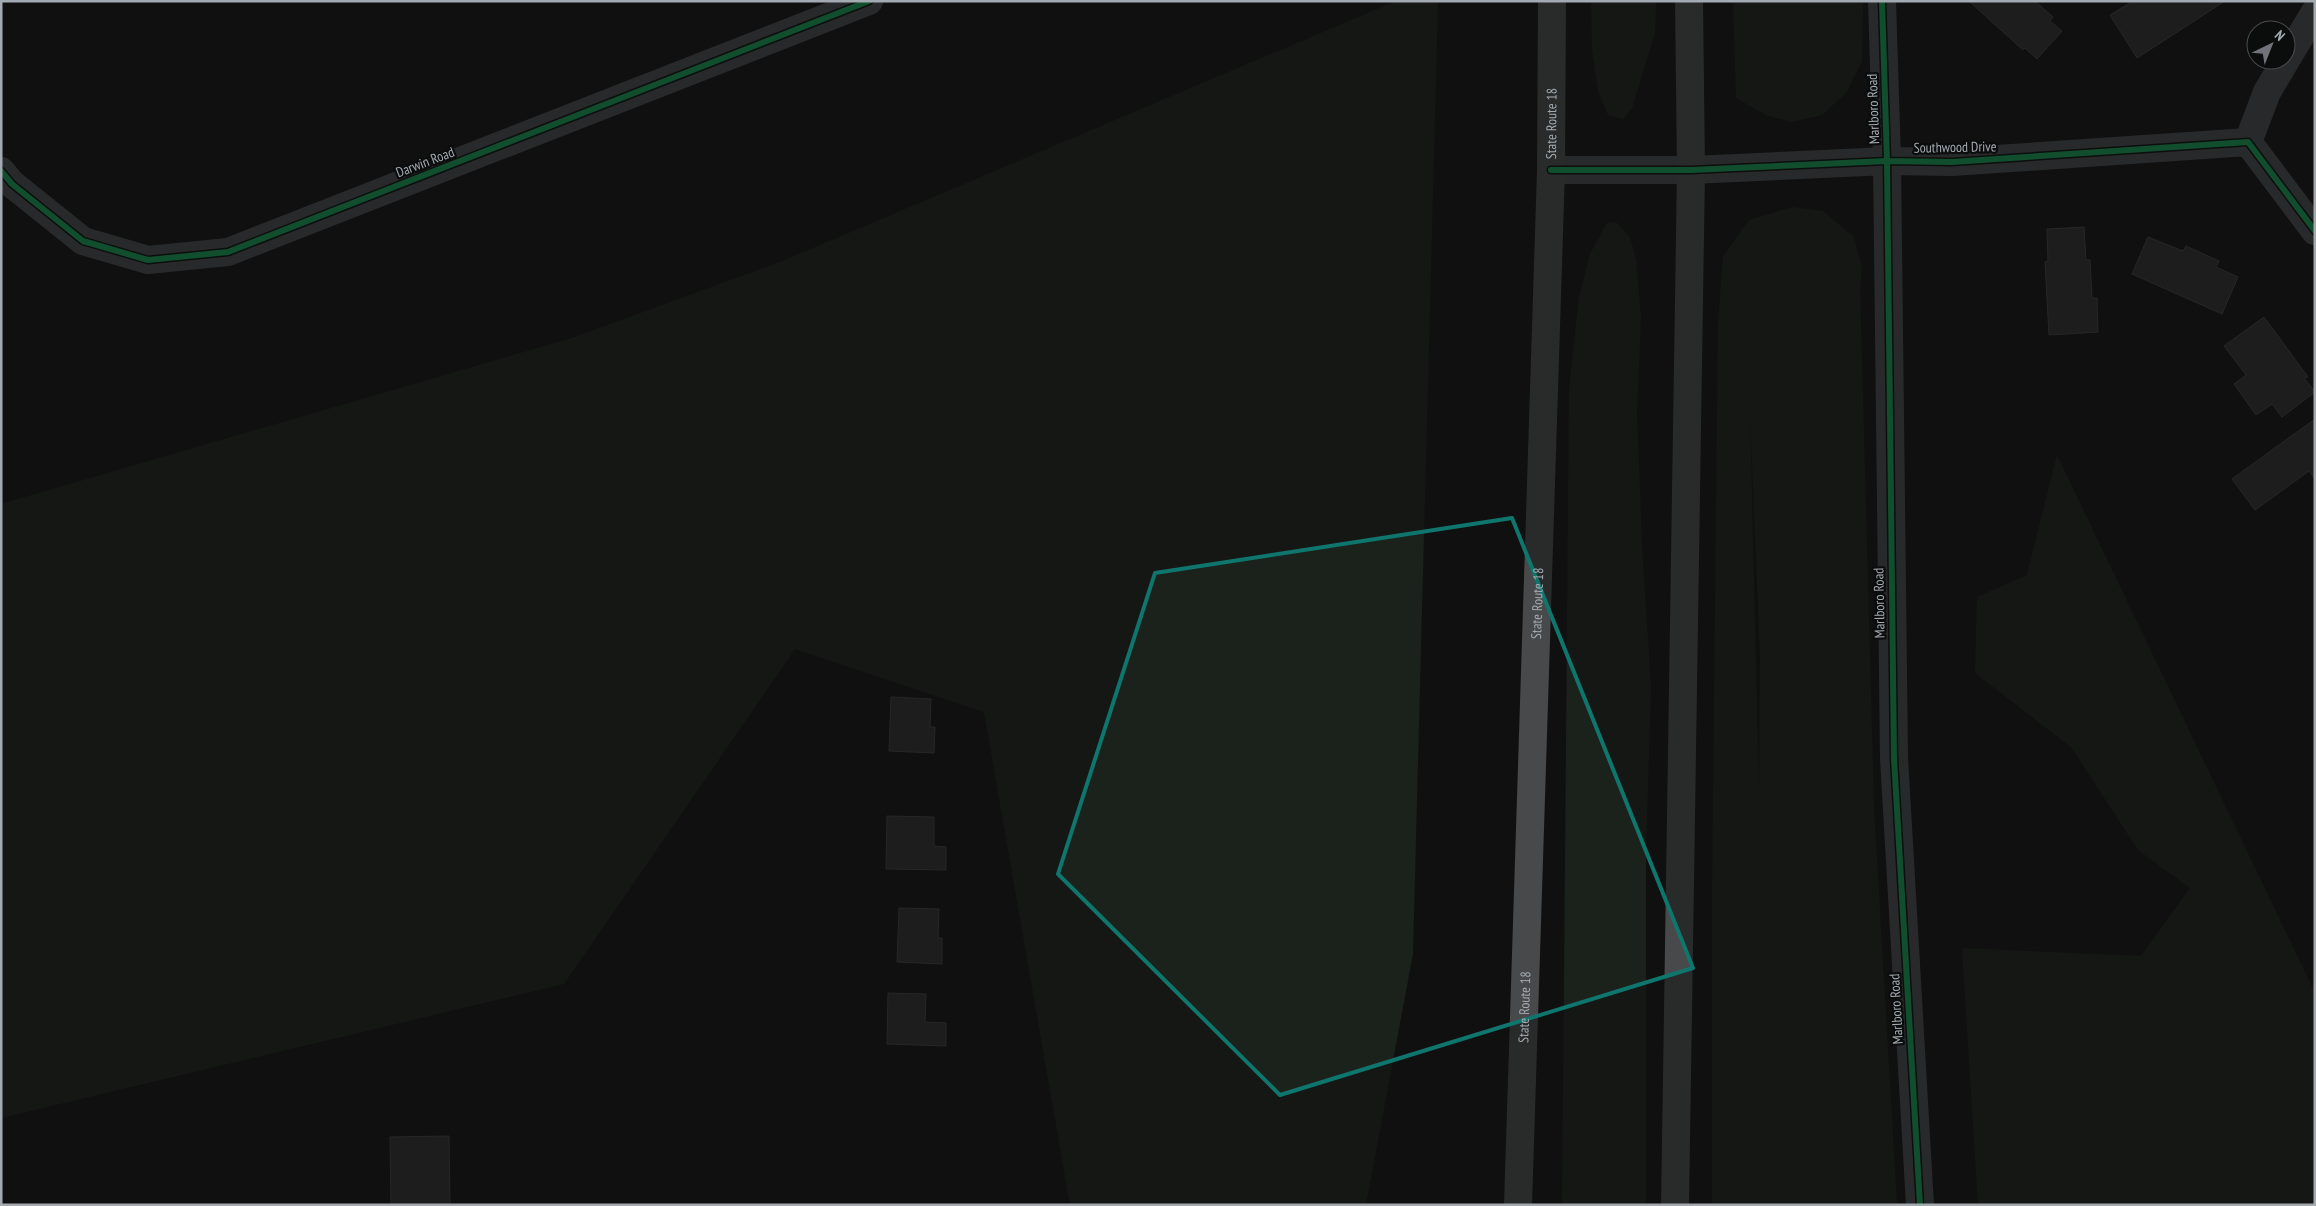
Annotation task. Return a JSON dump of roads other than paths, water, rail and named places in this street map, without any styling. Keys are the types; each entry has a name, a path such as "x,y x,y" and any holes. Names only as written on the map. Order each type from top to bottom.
{"highway":[{"name":"State Route 18","path":"1518,1205 1551,170 1552,1"},
{"path":"1675,1205 1691,170 1689,1"}],"street":[{"name":"Darwin Road","path":"1,171 12,184 83,241 148,260 228,252 868,1"},
{"name":"Marlboro Road","path":"1882,1 1887,160 1894,758 1920,1205"},
{"path":"2296,43 2315,12"},
{"path":"2280,70 2267,92 2248,142 2315,231"},
{"name":"Southwood Drive","path":"1551,170 1691,170 1887,160 1952,162 2248,142"}]}
